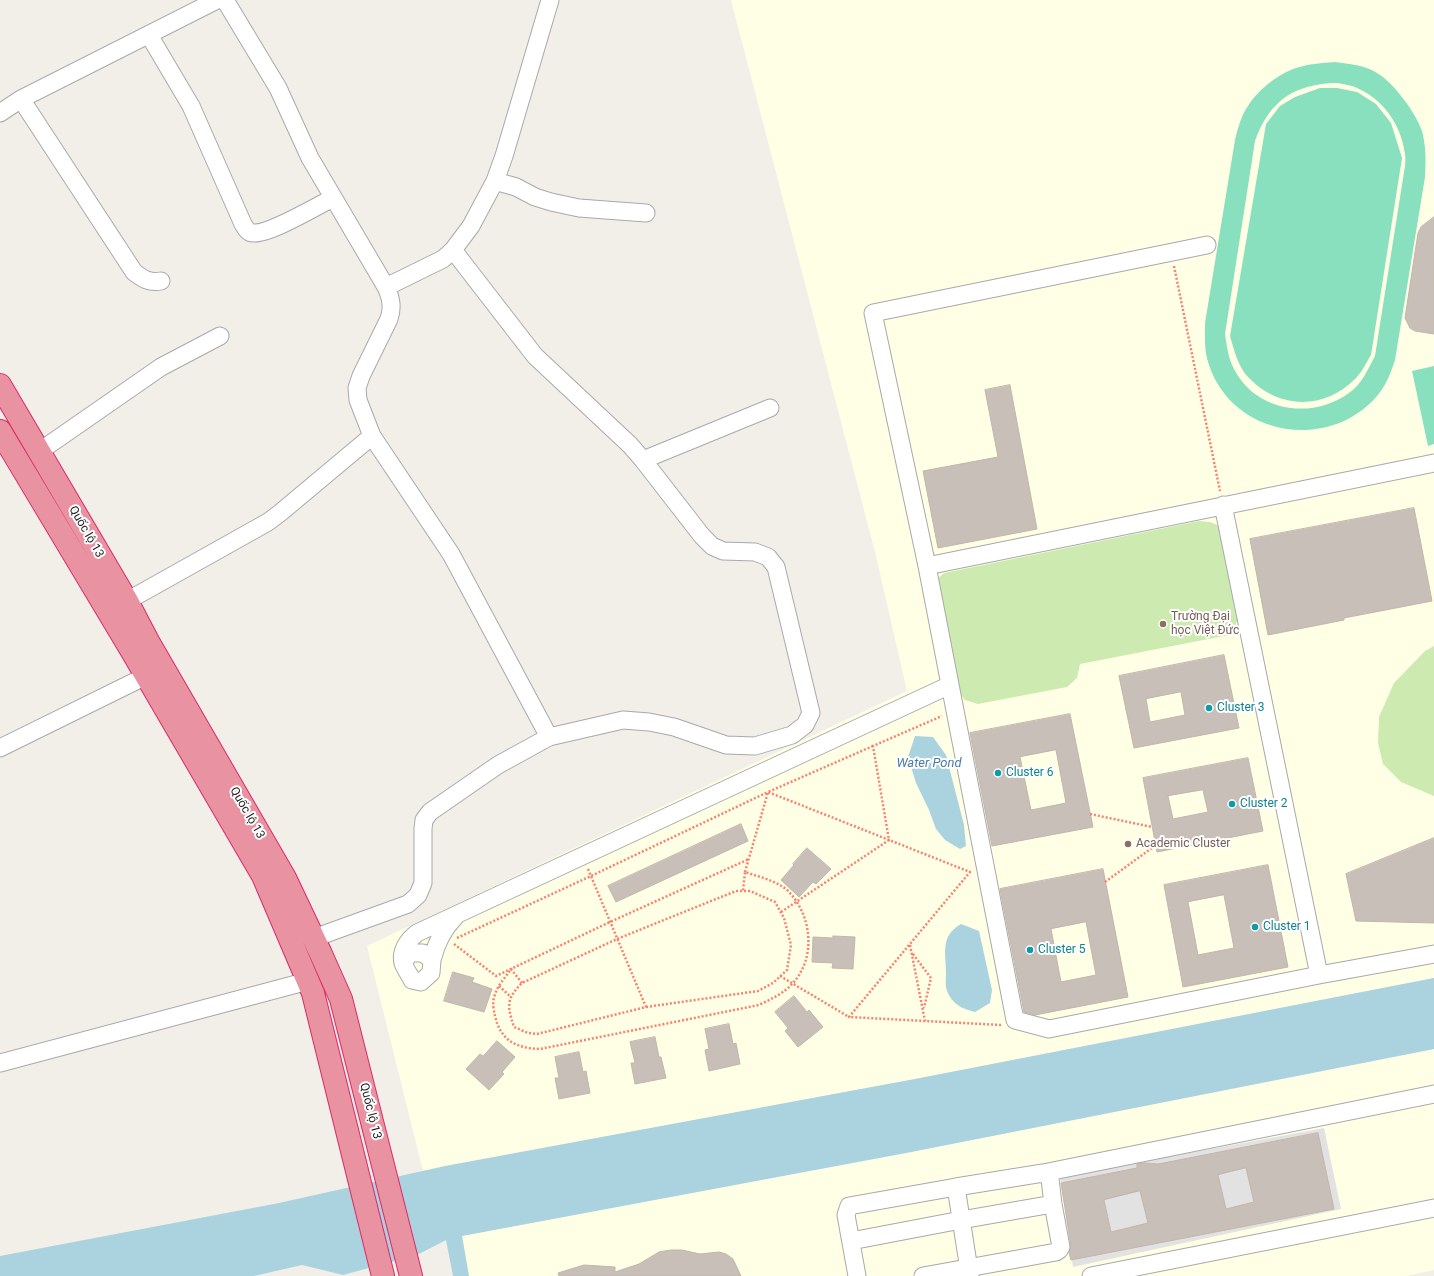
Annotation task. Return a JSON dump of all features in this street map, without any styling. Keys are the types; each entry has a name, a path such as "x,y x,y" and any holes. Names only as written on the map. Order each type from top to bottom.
{"highway":[{"name":"Quốc lộ 13","path":"0,385 40,451 285,878 314,938 341,999 384,1164 410,1274"},
{"name":"Quốc lộ 13","path":"0,431 8,456 146,676 263,876 314,993 383,1276"}],"street":[{"path":"0,113 21,100 217,0"},
{"path":"225,0 278,88 310,158 391,298 389,319 361,376 357,388 358,400 372,436 451,554 549,737"},
{"path":"386,287 443,260 453,250 471,226 495,181 504,156 550,0"},
{"path":"149,35 191,106 247,230 253,233 262,233 273,229 333,198"},
{"path":"21,100 134,272 142,279 152,282 161,281"},
{"path":"495,181 516,187 535,197 558,204 579,208 646,213"},
{"path":"1207,245 874,313 927,566 1015,1020 1049,1029 1319,975 1434,954"},
{"path":"314,938 408,904 418,895 423,883 423,829 424,820 430,812 498,765 549,737 623,720 650,722 674,727 726,745 755,746 792,735 805,725 811,713 776,567 768,557 755,552 723,551 712,546 702,536 644,460 535,356 453,250"},
{"path":"40,451 162,367 220,336"},
{"path":"644,460 770,408"},
{"path":"127,602 268,522 372,436"},
{"path":"927,566 1434,462"},
{"path":"1223,505 1319,975"},
{"path":"0,748 146,676"},
{"path":"458,914 446,926 435,946 431,973 421,982 412,980 403,963 404,950 409,940 417,933 950,685"},
{"path":"403,963 410,953 423,953 432,960"},
{"path":"0,1063 308,981"},
{"path":"857,1276 846,1215 849,1206 1042,1173 1434,1094"},
{"path":"923,1276 969,1272 1059,1250 1061,1247 1050,1179 1042,1173"},
{"path":"956,1187 969,1272"},
{"path":"851,1241 1053,1204"},
{"path":"1091,1276 1434,1208"}],"path":[{"path":"1171,253 1223,505"},
{"path":"749,859 496,976 450,942 768,792 955,710"},
{"path":"873,746 889,840"},
{"path":"768,792 970,872 848,1017"},
{"path":"743,891 745,872 768,792"},
{"path":"1090,814 1152,827"},
{"path":"781,912 889,840"},
{"path":"1105,882 1156,845"},
{"path":"583,856 646,1007"},
{"path":"511,969 499,986 493,999 494,1013 497,1025 504,1037 514,1044 527,1048 540,1049 759,1005 778,996 793,984 804,967 809,931 804,915 787,890 776,882 745,872"},
{"path":"736,891 743,891 750,891 775,902 784,918 791,945 787,970 773,983 758,991 646,1007 537,1034 528,1033 514,1027 510,1016 509,1004 512,992 522,983 618,939 736,891"},
{"path":"910,944 925,1021"},
{"path":"911,953 931,978 923,1010"},
{"path":"511,969 522,983"},
{"path":"780,976 848,1017 1001,1025 1015,1020"},
{"path":"499,986 511,997"}],"shaded area":[{"name":"Trường Đại học Việt Đức","path":"731,0 1434,0 1434,978 915,1079 423,1171 367,946 907,691 876,556"},
{"path":"1434,1049 1434,1270 1406,1276 469,1276 462,1236 906,1153"},
{"path":"1324,1128 1341,1209 1073,1267 1060,1177"}],"green space":[{"path":"1335,62 1351,64 1372,70 1383,77 1397,91 1415,116 1422,131 1426,166 1425,177 1395,360 1386,383 1377,396 1357,414 1334,425 1309,430 1284,428 1260,421 1239,408 1221,389 1207,360 1205,323 1235,140 1243,114 1257,94 1282,74 1301,67","holes":["1337,83 1353,86 1365,92 1374,98 1389,114 1395,123 1403,143 1405,168 1375,356 1358,385 1349,393 1319,407 1302,409 1286,407 1270,403 1256,395 1244,383 1230,361 1225,334 1255,141 1268,115 1276,105 1286,97 1296,91 1308,87"]},
{"path":"1320,88 1337,88 1357,92 1376,104 1391,123 1402,158 1371,355 1358,376 1344,388 1330,396 1302,402 1274,396 1260,388 1248,377 1239,363 1230,336 1266,124 1280,106 1295,97"},
{"path":"1434,366 1434,444 1428,446 1412,371"},
{"path":"1199,521 1210,522 1222,527 1239,616 1229,635 1080,664 1077,678 1067,687 978,704 965,700 958,691 937,579 944,573"},
{"path":"1434,646 1434,796 1401,782 1383,764 1378,743 1379,717 1394,683 1425,651"}],"water":[{"name":"Water Pond","path":"915,736 933,737 946,755 964,825 966,846 960,849 945,840 936,829 916,783 908,757"},
{"path":"961,924 979,931 992,990 990,1003 975,1012 955,1003 949,996 946,987 945,951 947,939 954,929"},
{"path":"1434,978 1434,1049 906,1153 462,1236 469,1276 453,1276 446,1240 417,1255 343,1275 302,1265 254,1276 0,1276 0,1256 279,1203 445,1166 915,1079"}],"building":[{"path":"1434,217 1434,334 1415,331 1410,328 1405,318 1418,233 1421,227"},
{"path":"1010,385 1037,529 938,548 923,471 998,457 985,390"},
{"path":"1414,508 1432,601 1344,618 1344,620 1268,635 1250,539"},
{"name":"Cluster 3","path":"1224,655 1239,728 1134,748 1119,676","holes":["1181,692 1185,715 1150,722 1146,699"]},
{"name":"Cluster 6","path":"1070,714 1093,827 992,846 970,733","holes":["1056,750 1066,803 1031,810 1020,757"]},
{"name":"Cluster 2","path":"1248,758 1263,831 1157,852 1143,778","holes":["1203,790 1208,812 1173,819 1168,796"]},
{"path":"741,824 748,841 616,902 608,886"},
{"path":"1434,838 1434,923 1356,921 1346,874"},
{"path":"807,848 831,869 816,884 813,882 799,897 781,880"},
{"name":"Cluster 1","path":"1268,865 1288,967 1183,987 1164,885","holes":["1224,895 1234,948 1198,955 1188,902"]},
{"name":"Cluster 5","path":"1103,869 1128,997 1035,1015 1024,1012 1000,889","holes":["1086,922 1096,975 1061,982 1051,929"]},
{"path":"833,936 855,937 853,969 832,968 833,963 812,962 813,937 833,938"},
{"path":"453,972 474,978 472,982 492,989 484,1012 444,1001"},
{"path":"794,996 807,1012 809,1010 823,1027 798,1047 785,1031 788,1028 775,1012"},
{"path":"729,1024 733,1044 736,1043 740,1064 709,1071 705,1050 709,1049 705,1029"},
{"path":"655,1037 659,1057 661,1057 666,1078 635,1084 631,1063 635,1063 630,1042"},
{"path":"497,1041 515,1057 502,1072 504,1074 489,1090 466,1069 480,1054 483,1056"},
{"path":"579,1052 583,1072 586,1071 590,1093 559,1099 555,1078 559,1078 555,1057"},
{"path":"1318,1133 1334,1209 1071,1260 1069,1253 1071,1245 1061,1183 1137,1168 1137,1164 1158,1164","holes":["1246,1168 1254,1202 1226,1209 1218,1175","1140,1191 1148,1223 1111,1232 1104,1200"]},
{"path":"682,1250 700,1254 719,1252 726,1254 733,1259 741,1276 559,1276 558,1273 584,1265 615,1267 615,1272 639,1264 659,1252"}],"place":[{"name":"Trường Đại học Việt Đức","path":"1163,624"},
{"name":"Cluster 3","path":"1209,708"},
{"name":"Cluster 6","path":"998,773"},
{"name":"Cluster 2","path":"1232,804"},
{"name":"Academic Cluster","path":"1128,844"},
{"name":"Cluster 1","path":"1255,927"},
{"name":"Cluster 5","path":"1030,950"}]}
